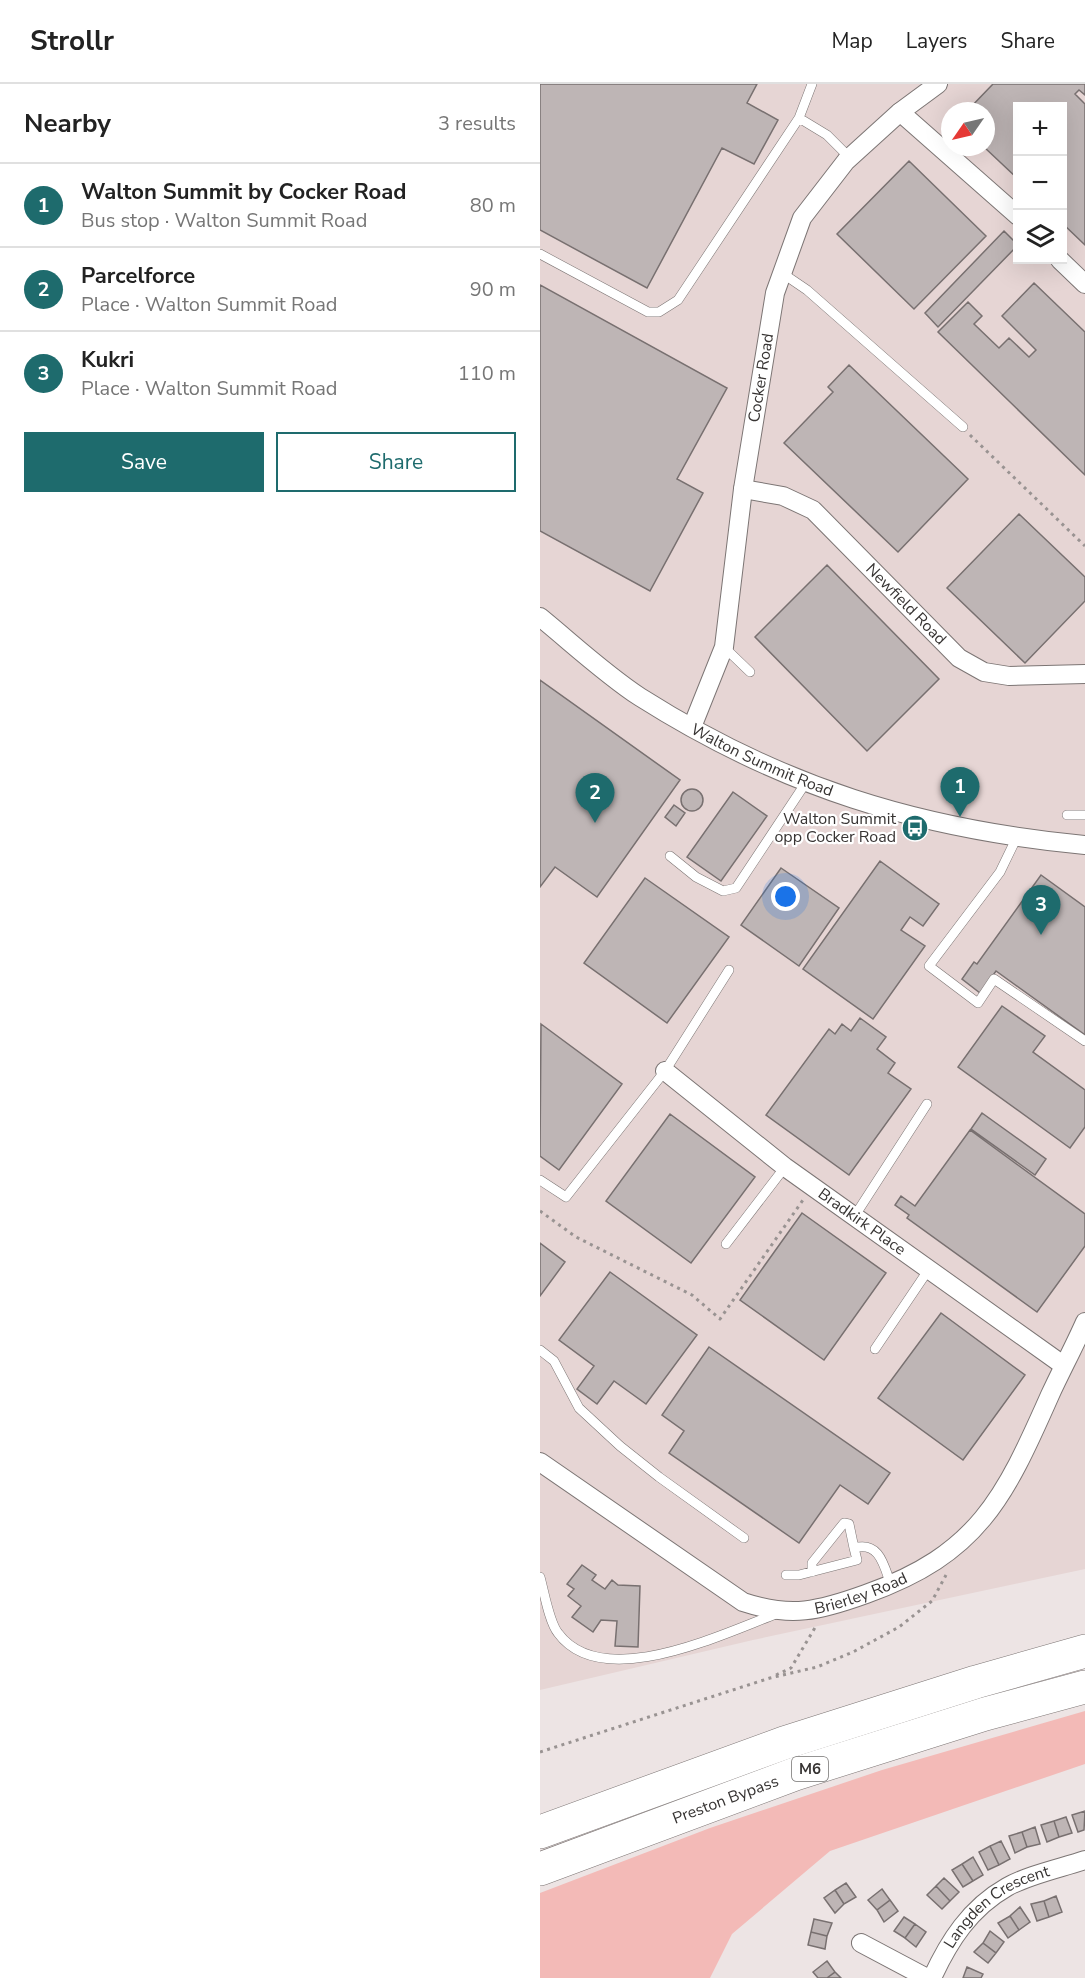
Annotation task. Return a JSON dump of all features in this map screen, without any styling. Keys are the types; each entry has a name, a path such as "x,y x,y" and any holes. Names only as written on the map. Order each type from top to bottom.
{"highway":[{"name":"Preston Bypass","path":"540,1832 794,1739 1085,1651"},
{"name":"Preston Bypass","path":"540,1869 795,1774 974,1718 1085,1687"}],"street":[{"name":"Cocker Road","path":"692,727 724,647 743,489 775,293 802,218 850,158 900,112 938,84"},
{"path":"900,112 1013,212"},
{"path":"1064,264 1085,284"},
{"name":"Newfield Road","path":"743,489 783,496 813,510 959,658 984,672 1009,676 1085,674"},
{"name":"Walton Summit Road","path":"540,617 639,696 748,759 805,784 883,810 1016,838 1085,845"},
{"name":"Bradkirk Place","path":"664,1071 785,1167 1063,1365"},
{"name":"Brierley Road","path":"540,1462 743,1602 794,1613 825,1608 891,1585 944,1556 965,1539 986,1516 1018,1467 1063,1365 1084,1326"},
{"name":"Langden Crescent","path":"932,1978 948,1943 970,1915 1007,1886 1085,1860"},
{"path":"861,1943 927,1978"}],"lane":[{"path":"540,254 648,312 659,312 669,308 678,300 799,118 812,84"},
{"path":"799,118 827,135 850,158"},
{"path":"782,273 807,290 963,427"},
{"path":"724,647 750,672"},
{"path":"670,856 696,877 723,891 736,888 805,784"},
{"path":"1068,815 1085,815"},
{"path":"1016,838 1000,872 929,966 978,1003 994,979 1085,1041"},
{"path":"540,1180 566,1197 664,1071 729,970"},
{"path":"854,1216 927,1104"},
{"path":"726,1244 785,1167"},
{"path":"875,1349 929,1269"},
{"path":"540,1350 554,1361 579,1408 620,1446 744,1538"},
{"path":"786,1575 812,1572 857,1560 849,1524 844,1523 812,1563 812,1572"},
{"path":"854,1548 872,1548 880,1557 891,1585"},
{"path":"540,1576 556,1632 574,1650 612,1660 682,1650 781,1612"}],"path":[{"path":"963,427 1085,546"},
{"path":"540,1211 576,1237 692,1295 720,1319 812,1186"},
{"path":"540,1752 770,1678 816,1667 899,1627 932,1601 948,1570"},
{"path":"770,1678 791,1668 825,1608"}],"shaded area":[{"path":"540,84 1085,84 1085,1569 753,1640 540,1690"},
{"path":"1085,1711 1085,1764 830,1851 732,1934 710,1978 540,1978 540,1893 710,1828 882,1770"}],"building":[{"path":"540,84 757,84 747,103 778,120 754,164 722,148 647,288 540,230"},
{"path":"993,84 1085,84 1085,95 1079,90 1075,94 1085,104 1085,245 1067,228 1067,102 1013,102 1013,174 994,156 995,102 976,102"},
{"path":"909,161 986,236 914,309 837,234"},
{"path":"1004,231 1013,240 1013,250 938,327 925,313"},
{"path":"1034,283 1085,332 1085,475 938,332 968,302 982,316 974,324 999,348 1009,338 1029,357 1036,350 1002,316"},
{"path":"540,285 727,388 677,479 703,493 650,591 540,531"},
{"path":"849,365 968,479 898,552 784,443 833,392 828,387"},
{"path":"1019,514 1085,577 1085,601 1025,663 947,588"},
{"path":"827,565 939,679 867,751 755,637"},
{"path":"540,680 680,780 597,897 555,867 540,887"},
{"path":"692,789 700,792 703,800 700,808 692,811 684,808 681,800 684,792"},
{"path":"733,792 767,816 721,881 687,857"},
{"path":"674,805 685,813 676,826 665,817"},
{"path":"880,861 939,904 923,926 910,917 901,930 925,946 873,1019 803,969"},
{"path":"781,868 839,908 799,966 741,925"},
{"path":"1041,875 1085,907 1085,1035 996,971 980,993 962,979 974,962 977,964"},
{"path":"645,878 729,937 667,1023 584,963"},
{"path":"1002,1006 1045,1036 1033,1052 1085,1090 1085,1127 1070,1148 958,1067"},
{"path":"860,1018 886,1037 877,1049 895,1063 888,1073 911,1089 849,1175 766,1115 829,1029 835,1034 842,1024 851,1031"},
{"path":"541,1024 622,1084 559,1170 540,1156"},
{"path":"982,1113 1046,1159 1035,1175 971,1129"},
{"path":"670,1114 755,1177 691,1263 606,1201"},
{"path":"970,1130 1085,1214 1085,1246 1037,1312 907,1218 909,1215 895,1205 901,1196 915,1206"},
{"path":"802,1213 886,1273 824,1360 740,1300"},
{"path":"540,1243 565,1262 540,1296"},
{"path":"610,1272 697,1335 646,1404 614,1381 597,1404 577,1389 594,1366 559,1340"},
{"path":"941,1313 1025,1375 963,1460 878,1398"},
{"path":"709,1347 890,1473 868,1504 840,1485 799,1543 669,1453 684,1431 662,1415"},
{"path":"582,1565 596,1575 592,1580 605,1589 612,1580 618,1585 640,1586 638,1647 615,1646 617,1621 601,1620 593,1632 572,1617 581,1606 568,1596 574,1589 567,1584"},
{"path":"1085,1811 1084,1830 1078,1832 1072,1815"},
{"path":"1066,1817 1072,1833 1059,1837 1054,1821"},
{"path":"1054,1821 1059,1837 1047,1842 1041,1825"},
{"path":"1035,1827 1040,1844 1027,1847 1022,1832"},
{"path":"1022,1832 1027,1847 1015,1853 1009,1836"},
{"path":"1001,1841 1010,1859 999,1865 990,1846"},
{"path":"990,1846 999,1865 988,1870 979,1852"},
{"path":"973,1857 983,1875 973,1881 962,1864"},
{"path":"962,1864 973,1881 963,1887 952,1870"},
{"path":"944,1878 959,1892 950,1901 936,1886"},
{"path":"846,1883 856,1897 844,1904 835,1890"},
{"path":"936,1886 950,1901 942,1909 927,1895"},
{"path":"882,1889 890,1900 877,1910 868,1900"},
{"path":"835,1890 844,1904 835,1913 824,1898"},
{"path":"1056,1896 1062,1912 1049,1917 1044,1901"},
{"path":"890,1900 898,1911 884,1922 877,1910"},
{"path":"1044,1901 1049,1917 1037,1921 1031,1904"},
{"path":"1020,1907 1030,1922 1019,1930 1010,1916"},
{"path":"1010,1916 1019,1930 1008,1938 998,1923"},
{"path":"904,1917 915,1924 905,1938 894,1931"},
{"path":"814,1919 832,1923 827,1936 811,1932"},
{"path":"915,1924 926,1932 916,1947 905,1938"},
{"path":"990,1931 1004,1942 996,1953 983,1943"},
{"path":"811,1932 827,1936 825,1949 808,1945"},
{"path":"983,1943 996,1953 988,1963 974,1952"},
{"path":"827,1961 835,1972 827,1978 818,1978 813,1972"},
{"path":"967,1967 983,1974 981,1978 963,1978"},
{"path":"835,1972 841,1978 827,1978"}],"place":[{"name":"Walton Summit by Cocker Road","path":"960,817"},
{"name":"Parcelforce","path":"595,823"},
{"name":"Walton Summit opp Cocker Road","path":"915,828"},
{"name":"Kukri","path":"1041,935"}]}
